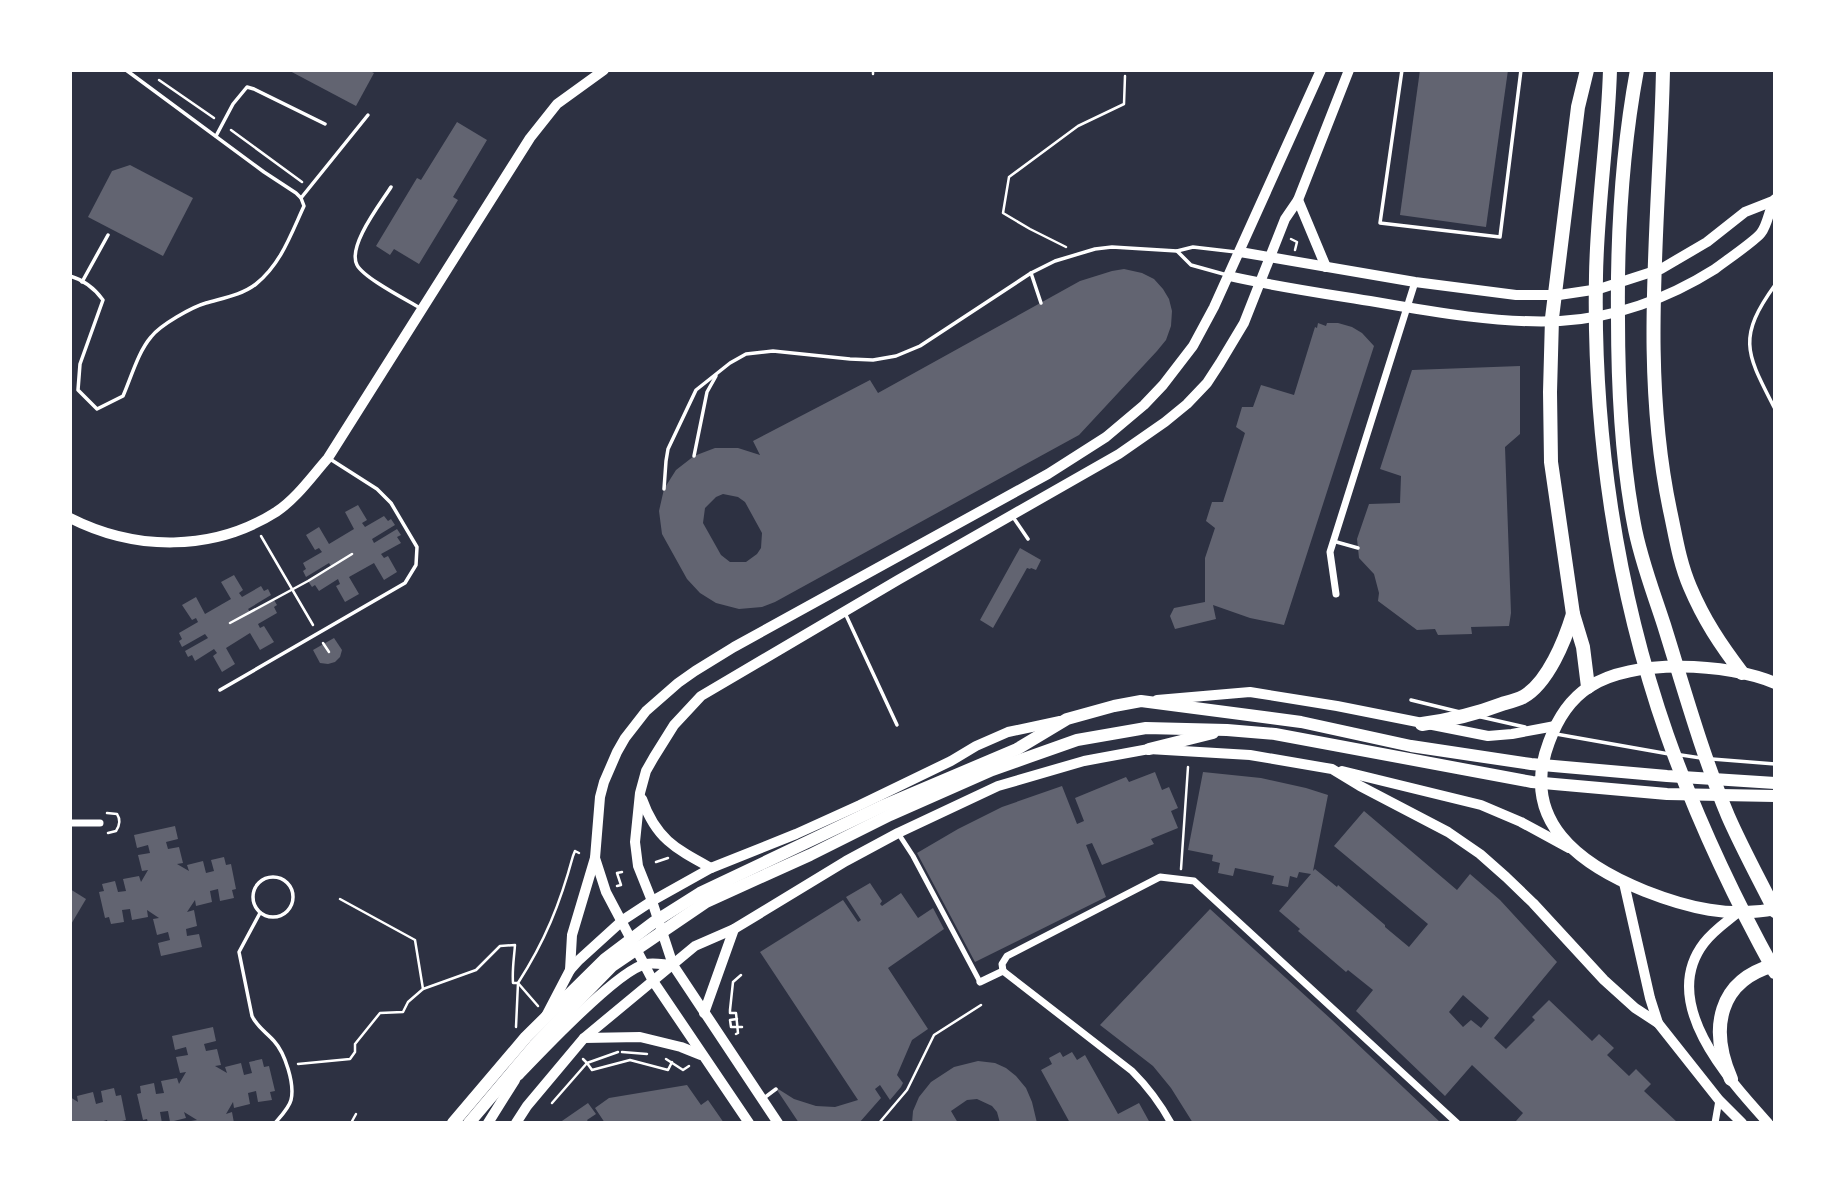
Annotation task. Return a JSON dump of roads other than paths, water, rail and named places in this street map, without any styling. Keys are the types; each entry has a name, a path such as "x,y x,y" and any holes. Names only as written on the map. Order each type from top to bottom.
{"highway":[{"path":"1587,70 1578,107 1552,318 1550,392 1551,462 1573,614 1583,647 1588,687"},
{"path":"1610,70 1596,275 1597,352 1605,466 1616,533 1636,629 1667,734 1720,864 1775,972"},
{"path":"1637,70 1621,203 1617,275 1618,371 1624,459 1634,525 1696,728 1728,816 1775,910"},
{"path":"1663,70 1654,310 1655,408 1664,484 1680,557 1690,587 1714,636 1742,673"},
{"path":"1422,724 1488,710 1524,696 1543,678 1555,659 1573,614"},
{"path":"1731,1079 1724,1064 1719,1028 1728,999 1735,987 1746,977 1775,965"}],"main road":[{"path":"570,970 572,935 595,858 600,797 610,766 635,724 662,697 695,671 1048,474 1106,437 1144,405 1193,346 1229,276 1321,70"},
{"path":"778,1123 673,965 638,866 635,842 639,793 646,771 674,726 701,696 1119,454 1187,404 1207,383 1244,323 1285,219 1298,200 1349,70"},
{"path":"1298,200 1326,267"},
{"path":"1569,848 1548,814 1541,773 1545,754 1561,715 1588,687 1614,674 1650,668 1697,667 1742,673 1775,682"},
{"path":"488,1123 515,1080 570,970 623,920 712,868 828,820 1008,732 1141,701 1250,692 1338,706 1488,736 1555,726"},
{"path":"1141,701 1301,722 1411,746 1531,764 1775,783"},
{"path":"469,1123 534,1046 612,966 706,902 807,850 885,805 1017,749 1067,719"},
{"path":"453,1123 526,1037 605,959 654,922 700,893 992,771 1077,740 1146,728 1227,730 1275,734 1532,782 1667,794 1775,796"},
{"path":"516,1123 584,1038 695,946 734,929 846,861 898,833 998,786 1084,761 1227,730"},
{"path":"1149,749 1250,755 1332,769 1481,805 1521,822 1569,848 1591,865 1624,883 1681,904 1736,914 1775,910"},
{"path":"1332,769 1448,832 1480,854 1533,902 1604,980 1635,1008 1658,1023 1742,1123"},
{"path":"639,793 660,834 679,850 712,868"},
{"path":"595,858 606,892 653,981 749,1123"},
{"path":"1624,883 1658,1023"},
{"path":"1736,914 1703,944 1689,978 1688,996 1692,1013 1707,1045 1768,1123"},
{"path":"704,1013 734,929"},
{"path":"515,1080 594,1001 622,978 644,964 673,965"},
{"path":"584,1038 640,1037 702,1055"}],"street":[{"path":"70,518 108,534 145,542 181,543 214,538 246,527 277,511 301,490 328,458 530,138 557,104 604,70"},
{"path":"1240,252 1415,282 1516,295 1559,295 1599,289 1661,269 1707,242 1745,212 1774,200"},
{"path":"1229,276 1406,308 1514,321 1560,321 1605,315 1672,293 1722,264 1761,233 1774,200"},
{"path":"1336,594 1330,552 1415,282"},
{"path":"70,823 100,823"},
{"path":"898,833 980,982 1003,971"},
{"path":"1171,1123 1147,1086 1132,1071 1003,971 1002,964 1007,956 1160,877 1194,881 1457,1123"},
{"path":"1715,1123 1720,1100"}],"lane":[{"path":"70,276 97,291 103,300 79,364 78,390 96,409 123,396 151,336 180,315 255,285 277,262 304,206 301,198 126,70"},
{"path":"1402,70 1380,223 1500,237 1521,70"},
{"path":"216,136 233,104 247,87 325,124"},
{"path":"301,198 368,115"},
{"path":"391,187 358,241 356,264 365,275 422,309"},
{"path":"82,282 108,235"},
{"path":"664,489 668,449 696,390 746,354 773,351 873,360 896,356 920,346 1031,273 1055,261 1112,247 1177,251 1193,247 1240,252"},
{"path":"1177,251 1191,265 1229,276"},
{"path":"1031,273 1041,303"},
{"path":"1775,285 1752,323 1749,342 1752,366 1775,410"},
{"path":"694,456 708,392 717,374"},
{"path":"220,690 405,583 416,565 417,547 391,503 377,489 328,458"},
{"path":"1012,515 1028,539"},
{"path":"1333,541 1358,548"},
{"path":"844,612 897,725"},
{"path":"1411,700 1561,735 1668,754 1775,764"},
{"path":"265,878 283,879 292,888 290,908 279,916 260,913 253,903 255,885 265,878"},
{"path":"260,913 239,952 251,1016 255,1024 281,1049 288,1065 292,1096 290,1104 275,1123"},
{"path":"762,1099 776,1089"}]}
